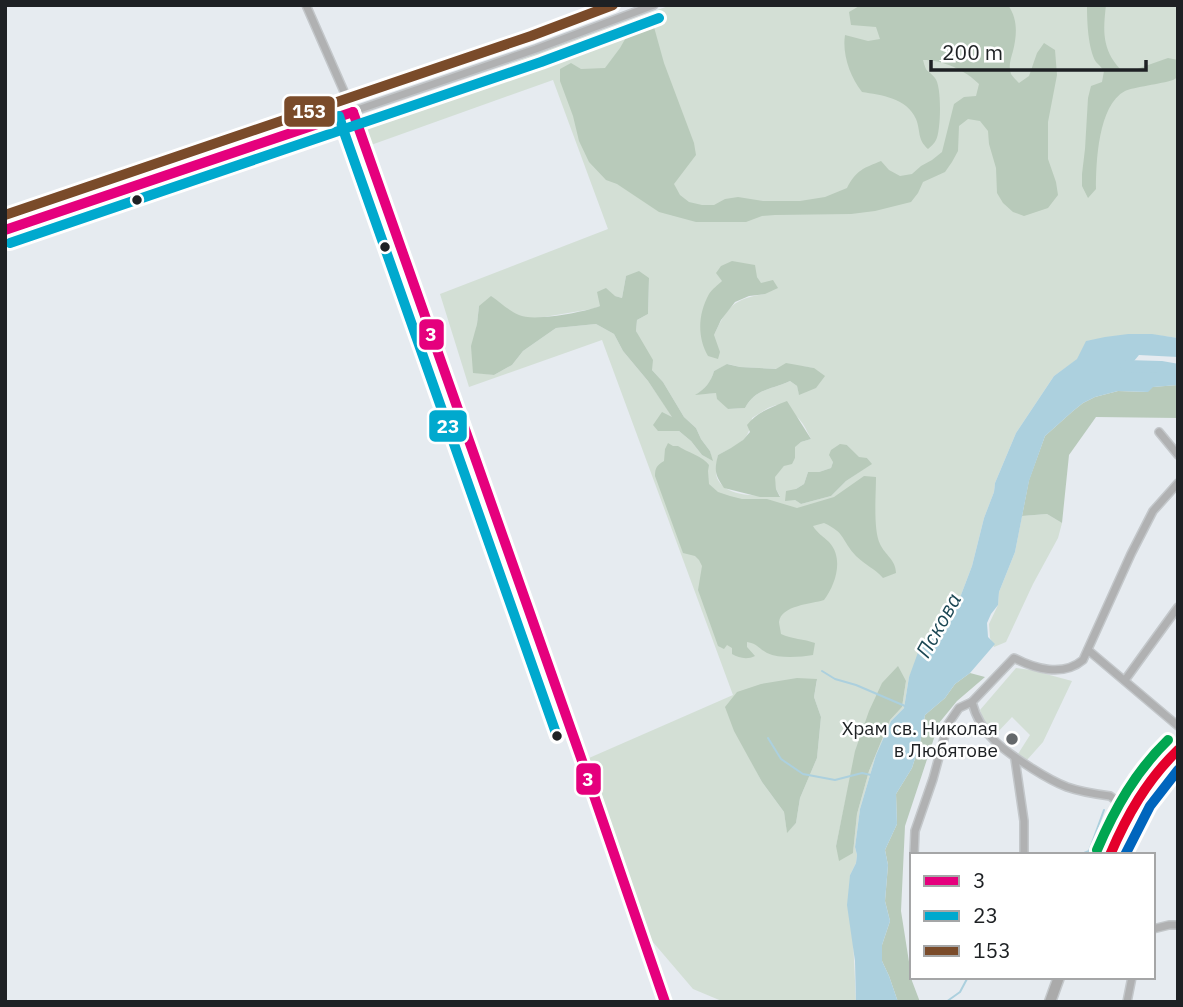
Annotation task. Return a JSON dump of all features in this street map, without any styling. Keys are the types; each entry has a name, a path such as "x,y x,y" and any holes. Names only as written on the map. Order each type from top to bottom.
{"main road":[{"path":"1111,853 1127,816 1151,779 1178,750"},
{"path":"1051,1002 1058,979"}],"street":[{"path":"306,5 353,112 665,1002"},
{"path":"5,230 536,49 654,5"},
{"path":"1159,432 1178,455"},
{"path":"914,853 915,831 948,724 959,708 972,702 1014,658 1029,666 1049,670 1070,668 1083,660 1153,511 1178,483"},
{"path":"1125,680 1177,611"},
{"path":"1088,650 1178,726"},
{"path":"972,702 982,727 1015,759 1065,786 1110,796 1127,816"},
{"path":"1015,759 1024,821 1024,853"},
{"path":"1155,928 1178,925"},
{"path":"1127,1002 1132,979"}],"shaded area":[{"path":"671,5 1178,5 1178,338 1132,335 1087,341 1078,359 1054,376 1016,433 995,483 972,566 961,595 955,607 935,626 909,677 904,708 891,721 876,755 860,809 855,847 856,863 850,875 856,1002 724,1002 693,989 652,941 589,758 733,695 602,340 469,387 440,294 608,229 553,80 371,145 364,121 367,116","holes":["626,276 649,278 648,314 637,320 636,331 652,370 663,382 684,417 696,428 710,451 712,460 702,455 679,431 674,419 623,351 614,334 596,324 556,328 523,351 512,365 494,375 473,372 479,306 532,319 592,309 615,296 622,298","757,277 765,294 739,301 723,317 714,335 722,281","728,364 777,369 801,366 814,368 799,394 797,386 790,381 759,393 745,408 728,409 716,393 697,394 714,371","776,405 798,418 811,439 794,447 795,458 774,477 780,496 736,493 728,490 717,478 718,455 745,438 752,418","847,445 859,458 867,458 871,464 846,481 831,496 801,504 795,500 796,489 804,484 808,472 831,468","817,680 814,697 821,717 817,758 800,798 796,823 787,832 784,812 762,782 750,759","906,681 902,707 890,720 869,771 857,814 853,853 836,846 851,774"]},
{"path":"1047,514 1062,523 1058,538 1006,642 994,647 989,624 1015,552 1022,516"},
{"path":"1016,668 1072,681 1043,742 1027,760 1018,754 1030,735 1012,717 995,735 986,727 980,710"}],"green space":[{"path":"861,5 1008,5 1016,27 1010,71 1019,83 1029,76 1037,53 1044,43 1055,50 1057,75 1048,122 1048,159 1058,195 1048,208 1024,216 1013,212 1003,203 997,193 996,168 988,131 980,121 968,119 959,126 958,151 952,162 945,172 923,182 911,202 851,214 775,215 746,222 696,222 659,212 617,184 606,180 589,162 579,141 560,81 560,69 571,63 581,69 605,68 632,27 643,22 654,27 664,63 694,143 696,155 674,184 680,195 689,202 714,205 725,199 738,197 763,201 800,201 825,197 847,188 861,170 881,161 889,170 900,176 912,174 942,152 954,104 964,97 976,96 979,84 953,67 923,60 926,70 935,78 940,99 938,135 928,149 921,139 916,119 906,106 893,99 862,92 854,79 846,57 845,35 868,41 880,39 876,27 851,25 849,12"},
{"path":"1087,5 1106,5 1105,39 1114,62 1120,69 1134,70 1168,58 1178,60 1178,77 1125,91 1116,98 1104,121 1100,136 1096,189 1088,198 1082,186 1082,174 1088,98 1091,86 1102,82 1104,71 1091,50"},
{"path":"732,261 755,265 761,283 773,280 778,288 735,302 721,320 714,335 720,352 718,359 708,356 704,349 701,317 709,294 722,281 716,273 721,266"},
{"path":"639,271 649,278 648,314 637,320 636,331 653,360 652,370 663,382 684,417 696,428 713,461 702,455 679,431 658,431 653,425 662,412 672,417 648,381 623,351 614,334 596,324 556,328 523,351 512,365 494,375 473,373 471,346 479,306 491,296 526,317 547,317 583,311 600,306 597,292 606,288 622,298 626,276"},
{"path":"786,363 814,368 825,376 816,388 799,395 797,386 790,381 764,390 749,401 745,408 728,409 717,399 716,393 695,395 707,385 714,371 727,364 776,369"},
{"path":"1178,385 1178,418 1096,417 1069,455 1062,523 1047,514 1022,516 1029,480 1045,436 1073,411 1095,397 1118,391 1147,392 1152,387"},
{"path":"787,401 811,439 795,447 792,464 784,466 775,477 780,497 760,497 724,488 716,473 718,455 743,440 750,432 747,425 755,417"},
{"path":"668,443 707,462 709,484 718,492 742,499 767,499 797,508 834,497 864,476 876,477 876,530 882,548 894,565 896,573 883,578 856,556 836,530 824,523 813,526 834,548 837,563 835,579 824,600 791,609 781,616 779,622 781,634 815,643 813,655 778,656 747,642 747,647 755,656 737,657 727,645 724,649 718,646 698,590 702,566 695,556 683,553 655,476 657,467 664,461"},
{"path":"840,444 847,445 859,457 867,458 872,464 846,481 831,496 801,504 795,500 785,501 786,491 804,484 808,472 831,468 833,462 829,455 831,450"},
{"path":"898,666 906,681 902,707 890,720 869,771 857,814 853,853 839,861 836,846 855,751 882,683"},
{"path":"970,673 985,677 957,701 939,723 905,826 901,911 910,979 920,1002 898,1002 882,961 882,945 890,921 885,901 888,865 885,850 897,824 896,794 912,768 925,715 945,698 955,684"},
{"path":"797,678 817,679 814,697 821,717 817,758 800,798 796,823 787,833 784,812 762,782 734,731 725,707 737,692 761,684"}],"water":[{"path":"1128,334 1178,338 1178,357 1139,355 1134,361 1152,371 1165,367 1178,368 1178,385 1153,387 1148,392 1118,391 1095,397 1083,403 1045,436 1029,481 1015,552 999,592 998,605 987,623 988,637 995,644 970,673 955,684 945,698 925,715 912,768 896,794 897,824 885,850 888,865 885,901 890,921 882,945 882,961 898,1002 856,1002 855,961 847,905 850,875 856,863 855,847 860,809 876,755 891,721 904,708 909,677 920,647 955,607 961,595 972,566 995,483 1016,433 1054,376 1077,359 1086,341"}],"waterway":[{"name":"Пскова","path":"1126,366 1178,370"},
{"path":"822,671 835,679 905,706"},
{"path":"768,738 781,759 803,774 835,780 862,773 871,775"},
{"path":"1084,853 1089,851 1104,810"},
{"path":"946,1002 960,992 967,979"}],"transit line":[{"name":"153","path":"5,215 531,36 613,5"},
{"name":"23","path":"10,243 541,62 659,18"},
{"name":"3","path":"353,112 665,1002"},
{"name":"3","path":"5,230 353,112"},
{"name":"23","path":"339,116 557,736"},
{"path":"1097,850 1127,791 1146,764 1168,740"},
{"path":"1111,853 1139,799 1157,773 1178,750"},
{"path":"1126,853 1150,806 1178,770"}],"place":[{"name":"Храм св. Николая в Любятове","path":"1012,739"}]}
